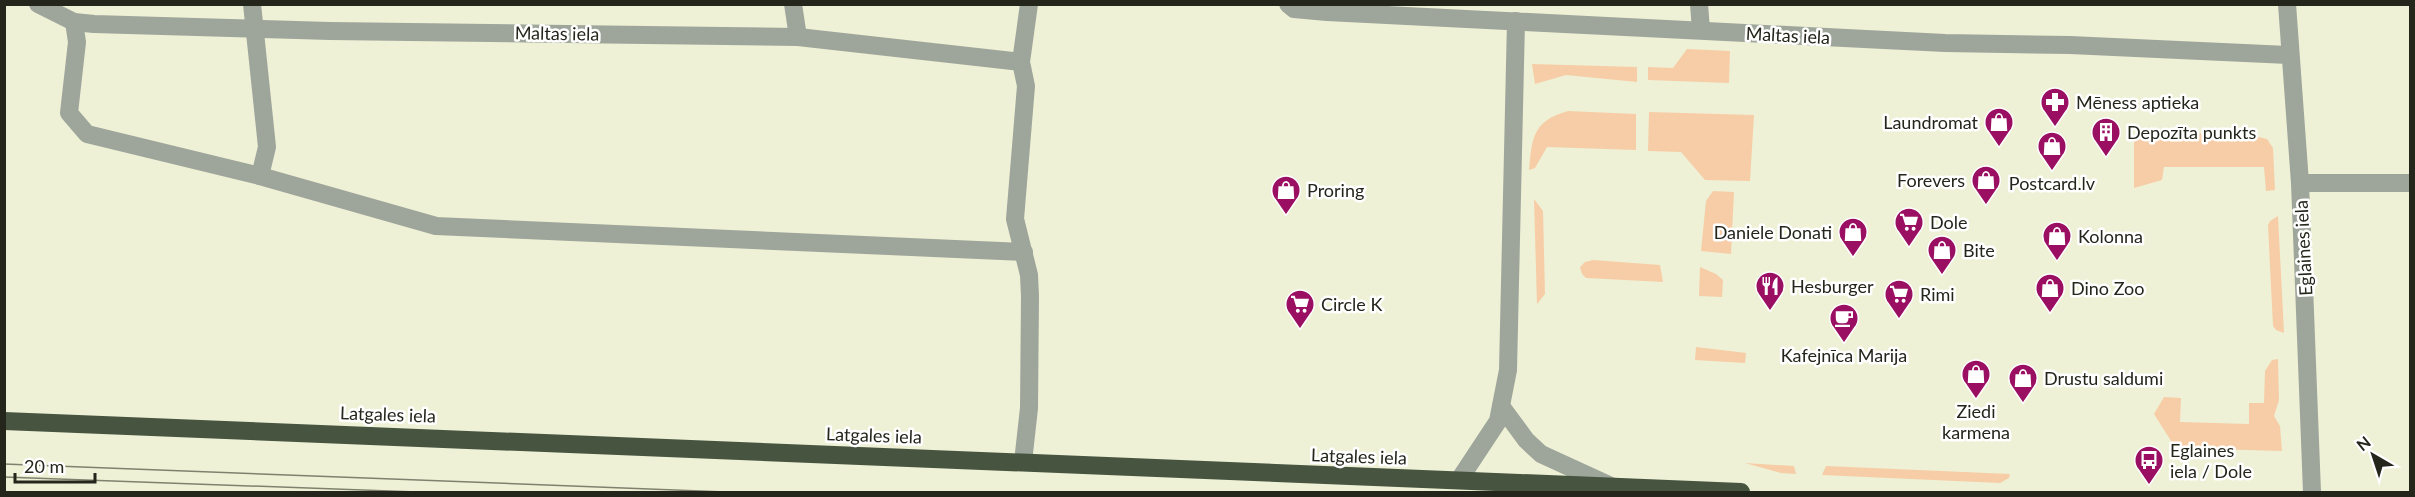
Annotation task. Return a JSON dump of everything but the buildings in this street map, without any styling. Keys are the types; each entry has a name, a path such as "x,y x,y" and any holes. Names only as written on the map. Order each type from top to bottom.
{"highway":[{"name":"Latgales iela","path":"4,421 1741,492"}],"street":[{"name":"Maltas iela","path":"38,4 74,22 330,31 798,37 1021,62"},
{"path":"252,4 267,147 260,176"},
{"path":"794,4 798,37"},
{"path":"1023,462 1029,408 1030,296 1024,252 1015,219 1026,86 1021,62 1029,4"},
{"name":"Maltas iela","path":"1288,4 1294,9 1327,12 1945,43 2070,45 2290,55"},
{"path":"1699,4 1701,30"},
{"name":"Eglaines iela","path":"2287,4 2300,183 2312,492"},
{"path":"1459,480 1498,421 1508,370 1516,21"},
{"path":"74,22 77,42 69,113 87,134 260,176 436,226 1024,252"},
{"path":"2300,183 2410,183"},
{"path":"1501,406 1526,440 1541,454 1615,488"}],"shaded area":[{"path":"1687,49 1730,51 1729,83 1648,80 1648,67 1673,68"},
{"path":"1532,64 1637,67 1637,82 1566,75 1535,84"},
{"path":"1568,111 1636,114 1636,150 1547,147 1535,168 1529,170 1533,139 1541,125 1556,115"},
{"path":"1649,112 1754,115 1750,181 1705,180 1681,152 1648,151"},
{"path":"2242,133 2267,139 2273,148 2275,190 2266,191 2264,167 2164,167 2162,180 2134,188 2134,138 2139,134"},
{"path":"1713,191 1734,192 1731,254 1701,251 1706,201"},
{"path":"1534,199 1543,211 1545,294 1537,304"},
{"path":"2278,216 2284,333 2273,326 2268,225"},
{"path":"1593,260 1660,265 1663,282 1586,278 1580,267 1585,262"},
{"path":"1700,267 1723,280 1722,297 1699,296"},
{"path":"1696,347 1746,353 1745,363 1695,360"},
{"path":"2278,359 2279,400 2274,416 2280,426 2282,451 2178,448 2154,414 2164,397 2181,398 2180,422 2249,424 2249,403 2264,403 2265,371 2272,360"},
{"path":"1745,463 1794,466 1796,474 1781,473"},
{"path":"1826,466 2010,474 2009,478 2000,483 1822,475"}],"tram line":[{"path":"4,464 726,492"},
{"path":"4,477 417,492"}],"place":[{"name":"Mēness aptieka","path":"2055,128"},
{"name":"Laundromat","path":"1999,148"},
{"name":"Depozīta punkts","path":"2106,158"},
{"name":"Postcard.lv","path":"2052,172"},
{"name":"Forevers","path":"1986,206"},
{"name":"Proring","path":"1286,216"},
{"name":"Dole","path":"1909,248"},
{"name":"Daniele Donati","path":"1853,258"},
{"name":"Kolonna","path":"2057,262"},
{"name":"Bite","path":"1942,276"},
{"name":"Hesburger","path":"1770,312"},
{"name":"Dino Zoo","path":"2050,314"},
{"name":"Rimi","path":"1899,320"},
{"name":"Circle K","path":"1300,330"},
{"name":"Kafejnīca Marija","path":"1844,344"},
{"name":"Ziedi karmena","path":"1976,400"},
{"name":"Drustu saldumi","path":"2023,404"},
{"name":"Eglaines iela / Dole","path":"2149,486"}]}
